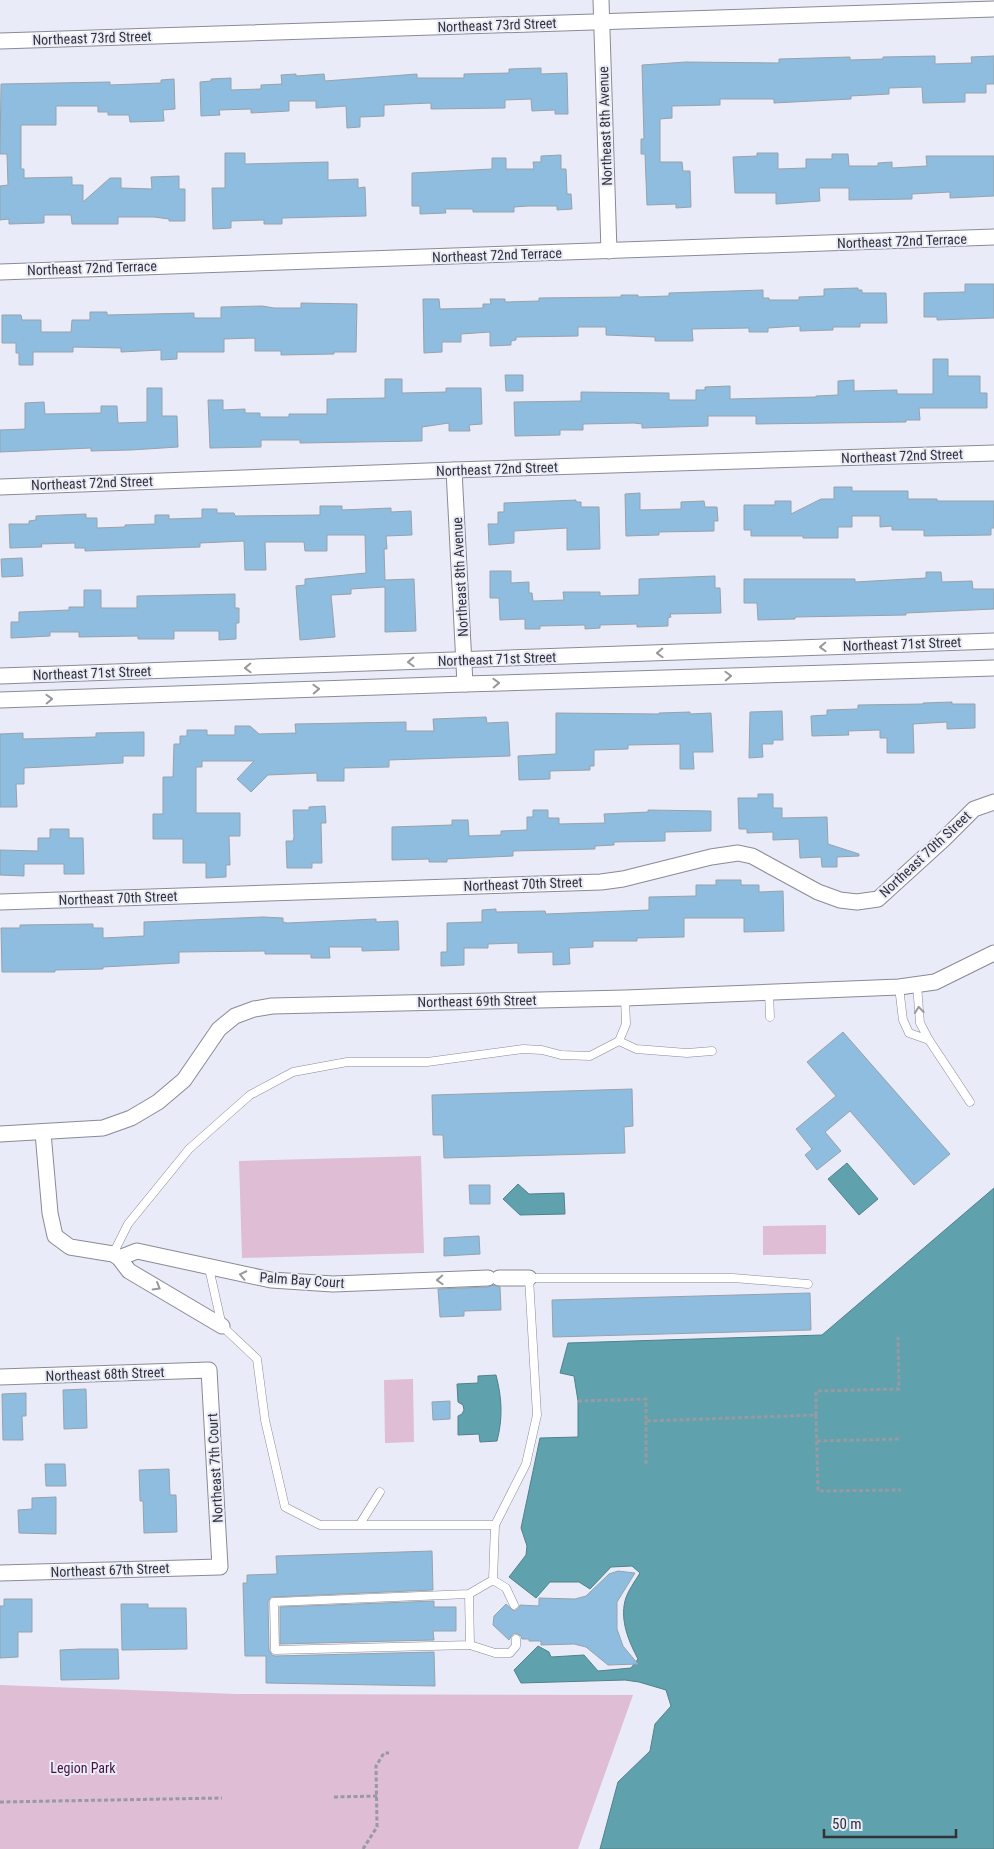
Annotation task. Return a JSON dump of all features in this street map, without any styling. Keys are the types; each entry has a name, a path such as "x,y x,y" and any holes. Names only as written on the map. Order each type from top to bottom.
{"street":[{"name":"Northeast 8th Avenue","path":"601,0 609,251"},
{"name":"Northeast 73rd Street","path":"0,41 994,9"},
{"name":"Northeast 72nd Terrace","path":"0,272 994,238"},
{"name":"Northeast 72nd Street","path":"0,487 994,453"},
{"name":"Northeast 8th Avenue","path":"454,470 465,684"},
{"name":"Northeast 71st Street","path":"0,676 994,641"},
{"name":"Northeast 71st Street","path":"0,700 994,668"},
{"name":"Northeast 70th Street","path":"0,902 601,882 623,879 711,857 738,853 752,856 818,892 840,900 857,902 878,900 974,809 994,802"},
{"name":"Northeast 69th Street","path":"0,1134 43,1133 103,1128 131,1118 158,1102 184,1080 219,1029 235,1016 254,1009 272,1006 625,998 899,987 934,982 994,953"},
{"name":"Palm Bay Court","path":"43,1133 50,1213 55,1236 70,1247 116,1256 138,1251 271,1280 333,1284 529,1278"},
{"path":"116,1256 129,1271 222,1326"},
{"name":"Northeast 68th Street","path":"0,1377 210,1370"},
{"name":"Northeast 7th Court","path":"210,1370 220,1567"},
{"name":"Northeast 67th Street","path":"0,1573 220,1567"}],"lane":[{"path":"917,985 920,1023 970,1102"},
{"path":"899,987 903,1020 909,1033 929,1040"},
{"path":"769,992 770,1017"},
{"path":"116,1256 128,1224 189,1149 250,1095 293,1072 347,1062 427,1062 523,1049 542,1050 561,1055 590,1056 619,1041 626,1024 625,998"},
{"path":"619,1041 636,1050 687,1053 712,1051"},
{"path":"210,1268 222,1326 257,1358 266,1420 285,1507 320,1525 495,1525"},
{"path":"493,1580 495,1525 526,1464 537,1415 529,1278 733,1278 808,1284"},
{"path":"360,1524 380,1492"},
{"path":"493,1580 469,1594 274,1602 274,1650 470,1645 495,1653 510,1653 516,1646 516,1639"},
{"path":"493,1580 506,1588 514,1605"},
{"path":"469,1594 470,1645"}],"path":[{"path":"898,1337 899,1389 816,1391 816,1415 818,1491 901,1490"},
{"path":"578,1401 646,1399 646,1465"},
{"path":"646,1421 816,1415"},
{"path":"817,1441 900,1439"},
{"path":"363,1849 377,1827 376,1766 384,1753 389,1753"},
{"path":"334,1797 376,1796"},
{"path":"0,1802 222,1798"}],"green space":[{"path":"421,1156 424,1253 242,1258 239,1161"},
{"path":"826,1225 826,1254 763,1255 763,1226"},
{"path":"413,1379 414,1442 385,1443 384,1380"},
{"name":"Legion Park","path":"0,1685 237,1694 633,1695 578,1849 0,1849"}],"water":[{"path":"847,1163 878,1199 859,1215 828,1179"},
{"path":"518,1184 529,1194 564,1193 565,1214 520,1215 503,1199"},
{"path":"994,1188 994,1849 600,1849 618,1782 650,1751 655,1724 671,1706 666,1690 639,1682 625,1680 521,1683 514,1670 538,1646 549,1652 551,1657 584,1655 598,1671 631,1668 638,1659 629,1638 624,1616 626,1598 640,1573 632,1566 611,1567 590,1589 579,1582 550,1582 536,1598 509,1577 526,1555 527,1546 521,1528 540,1438 578,1437 578,1401 574,1376 560,1373 568,1343 822,1335"},
{"path":"496,1375 501,1408 497,1441 480,1442 479,1434 458,1435 458,1416 464,1410 463,1405 458,1402 457,1384 478,1383 478,1376"}],"building":[{"path":"935,56 935,64 972,63 971,57 994,56 994,84 986,84 986,93 965,93 965,102 923,103 922,87 889,88 889,94 851,96 851,99 774,103 774,99 720,99 720,105 672,106 672,118 660,119 660,162 682,162 683,171 690,171 691,207 676,208 676,204 647,205 645,154 641,154 641,139 644,139 642,65 686,62 779,63 779,59 850,57 850,60"},
{"path":"541,68 541,74 567,73 568,114 555,114 555,110 532,111 531,99 505,100 505,108 431,109 431,103 384,105 384,116 360,117 360,127 347,128 346,106 316,108 316,101 289,101 289,111 251,113 251,109 219,110 220,115 201,116 200,82 211,81 211,79 231,78 231,90 261,89 261,85 282,84 281,75 324,74 325,81 417,74 417,78 464,78 464,74 509,73 509,69"},
{"path":"174,79 175,109 163,110 164,121 130,122 129,115 108,115 108,112 98,112 98,106 56,106 56,125 21,125 21,169 24,169 24,178 72,177 72,185 83,185 83,202 110,178 121,178 121,188 152,189 151,177 179,176 179,189 185,189 185,221 169,221 169,219 154,217 118,217 118,224 72,224 71,215 44,215 44,223 9,224 9,219 0,220 0,186 8,185 7,154 0,154 1,84 110,82 110,85 161,83 161,80"},
{"path":"225,153 245,153 245,164 328,162 328,180 358,179 358,188 365,187 366,216 282,218 282,224 264,224 264,220 231,221 231,228 213,229 212,188 225,188"},
{"path":"757,153 778,153 778,169 806,168 806,159 832,159 832,154 848,154 849,166 878,166 878,163 892,162 892,168 927,166 926,156 994,156 994,196 950,198 950,192 912,194 912,199 849,200 849,188 819,188 820,201 776,204 776,193 735,193 733,157 757,156"},
{"path":"561,155 561,169 566,169 567,194 571,194 572,209 557,210 557,206 528,206 514,207 514,212 473,212 473,209 445,209 446,213 420,214 420,206 412,206 412,173 492,169 492,158 506,158 506,169 534,169 533,162 541,162 541,156"},
{"path":"965,284 994,284 994,318 937,320 937,317 924,317 924,293 965,292"},
{"path":"858,288 858,290 862,290 862,293 886,293 887,323 860,323 860,327 833,327 833,330 800,331 800,326 768,328 768,332 749,332 749,328 692,329 693,341 655,341 655,337 606,335 606,327 578,327 578,336 516,337 516,340 511,341 511,345 490,346 490,332 461,334 461,342 442,342 442,352 424,353 423,299 439,299 440,309 483,308 483,304 491,304 490,299 505,299 505,302 539,301 539,298 621,297 621,295 638,295 638,297 669,296 669,293 763,290 763,298 769,298 769,300 799,300 799,297 824,296 824,289"},
{"path":"301,303 357,304 356,352 281,355 281,351 255,351 255,338 224,339 224,352 177,352 177,359 161,360 161,350 121,352 121,348 73,347 73,352 33,352 33,365 19,365 19,353 16,353 16,343 2,343 2,315 21,315 22,320 41,320 41,332 71,332 72,320 90,320 90,312 107,312 107,315 194,313 194,318 221,318 221,307 262,306 301,308"},
{"path":"933,359 948,359 948,376 980,376 980,393 987,393 987,408 919,408 920,420 906,420 906,422 756,424 756,416 708,416 708,426 642,428 642,424 634,423 583,424 583,430 560,430 560,435 515,436 514,402 581,401 581,392 669,393 669,400 696,400 696,390 705,390 705,387 730,386 730,399 816,397 838,395 838,381 854,380 854,391 897,390 897,394 933,394"},
{"path":"505,375 523,375 523,391 506,391"},
{"path":"385,379 402,379 402,393 446,392 446,388 481,388 482,424 469,425 470,431 449,431 449,423 422,427 422,441 300,443 300,440 261,440 261,447 210,448 208,400 223,400 223,410 245,409 245,413 260,413 260,417 289,417 289,414 327,414 327,399 385,398"},
{"path":"147,388 162,388 162,416 177,416 178,447 131,450 91,451 91,448 0,452 0,430 25,429 25,403 44,402 45,414 101,413 101,406 117,406 118,423 147,422"},
{"path":"834,487 852,487 852,491 908,491 908,499 994,501 994,528 991,528 991,535 924,536 924,530 892,530 892,526 880,527 880,516 852,516 852,527 838,527 838,538 751,536 751,530 744,530 744,505 775,505 775,501 791,501 791,514 821,499 834,499"},
{"path":"640,493 640,510 681,509 681,502 704,501 705,507 717,507 718,521 714,521 714,531 659,532 659,535 626,536 625,494"},
{"path":"576,500 576,502 581,502 581,507 599,507 600,549 567,550 567,528 514,531 514,543 489,545 488,524 498,524 498,512 504,512 504,503"},
{"path":"320,506 342,506 342,510 391,508 391,512 411,511 412,535 386,536 387,549 384,549 385,580 414,579 416,631 385,632 385,587 351,589 351,594 331,595 335,637 300,640 296,586 305,585 305,579 366,573 365,535 327,535 327,551 305,551 304,542 265,542 266,570 245,570 244,541 200,543 200,547 85,551 85,548 75,548 75,543 41,544 42,547 10,548 9,524 29,524 29,521 36,520 36,516 86,514 86,518 97,518 97,528 155,524 155,515 169,515 169,519 202,518 202,509 217,509 217,513 234,513 235,516 320,515"},
{"path":"22,558 23,576 2,577 1,559"},
{"path":"490,571 511,571 511,583 529,582 529,593 532,593 533,601 564,600 563,592 600,592 600,596 639,595 639,579 715,576 715,588 720,588 721,613 670,614 668,626 637,627 637,624 600,625 600,628 585,629 585,625 540,626 540,629 525,629 525,619 500,620 499,598 490,598"},
{"path":"926,572 941,572 942,582 972,581 973,589 994,589 994,609 906,613 906,615 795,617 795,619 758,620 757,603 744,603 744,579 855,579 855,582 926,578"},
{"path":"84,590 101,590 101,608 137,608 137,596 235,594 235,608 239,608 239,623 236,623 236,639 219,640 219,631 174,631 174,639 138,639 138,636 79,637 79,632 50,632 50,636 11,638 11,622 19,622 19,612 69,610 69,607 84,607"},
{"path":"952,702 952,704 975,704 975,728 947,729 947,722 913,724 914,753 887,753 887,738 880,738 880,730 848,731 849,735 812,736 811,716 827,715 827,710 858,709 858,705"},
{"path":"782,711 783,740 773,740 773,744 762,744 763,757 749,758 750,712"},
{"path":"690,712 690,714 711,713 713,752 693,752 694,769 680,769 680,744 628,745 628,749 594,750 594,766 590,766 590,770 550,771 550,779 519,780 518,756 556,754 556,713 659,714"},
{"path":"486,717 487,723 508,722 510,756 389,760 389,767 344,768 344,781 317,781 317,773 268,775 251,792 237,779 254,761 202,761 202,767 196,767 196,813 240,813 240,836 229,836 230,865 226,865 226,877 206,878 206,863 183,863 183,839 153,839 153,814 163,814 163,777 173,777 174,744 180,744 180,736 187,736 187,730 207,730 207,735 235,735 235,726 250,726 259,734 296,733 295,724 406,722 406,731 434,731 433,719"},
{"path":"144,732 144,756 123,756 123,763 24,768 24,784 16,784 17,807 0,807 0,734 23,733 23,739 96,737 96,733"},
{"path":"758,794 773,794 773,808 782,808 782,818 827,817 828,844 859,854 859,856 837,857 837,867 822,867 821,857 800,858 799,839 773,840 773,832 747,833 747,829 739,829 738,798 758,798"},
{"path":"325,806 326,823 321,823 322,863 312,863 312,868 287,868 286,841 293,841 294,837 293,810 309,810 309,807"},
{"path":"533,810 548,810 548,818 559,818 559,824 605,823 604,814 648,812 648,810 711,811 711,831 665,832 665,841 614,842 614,845 595,846 595,849 513,851 513,856 447,859 447,862 429,862 429,859 392,860 392,827 452,825 452,820 468,820 469,836 501,835 501,831 527,830 527,817 533,817"},
{"path":"50,829 69,829 69,838 83,838 84,874 64,874 64,864 24,864 24,876 0,875 0,850 38,851 38,838 50,838"},
{"path":"716,880 741,880 741,885 759,885 759,892 783,891 784,931 744,932 744,918 684,918 684,937 637,938 637,941 593,941 593,947 569,948 570,964 553,965 553,952 518,953 518,943 488,944 488,948 464,948 464,965 441,966 441,952 447,952 447,923 482,922 482,910 496,909 496,912 545,911 546,914 649,910 649,897 696,896 696,885 716,885"},
{"path":"263,917 283,918 283,922 287,923 376,919 376,922 398,921 399,950 362,951 362,947 329,947 330,958 311,958 311,954 265,954 265,951 179,952 179,963 103,967 103,969 55,970 55,972 2,972 1,928 20,928 20,925 93,924 93,928 103,928 103,938 144,936 144,922"},
{"path":"843,1032 950,1154 914,1185 850,1111 825,1132 841,1151 817,1170 805,1155 812,1149 796,1129 836,1096 807,1062"},
{"path":"632,1089 633,1126 624,1127 625,1153 444,1158 443,1135 433,1135 432,1095"},
{"path":"469,1185 490,1185 490,1204 470,1204"},
{"path":"479,1236 480,1254 444,1256 444,1238"},
{"path":"494,1285 500,1287 501,1310 464,1311 464,1316 440,1317 438,1289 488,1287"},
{"path":"810,1293 811,1330 553,1337 552,1300"},
{"path":"86,1389 87,1428 64,1429 63,1390"},
{"path":"26,1393 26,1416 22,1416 23,1440 3,1440 2,1394"},
{"path":"450,1401 450,1419 433,1420 432,1402"},
{"path":"45,1464 65,1464 66,1486 46,1486"},
{"path":"169,1469 170,1495 176,1495 177,1532 144,1533 143,1501 140,1501 139,1470"},
{"path":"56,1497 56,1534 19,1533 18,1510 32,1509 32,1498"},
{"path":"432,1551 433,1590 271,1597 268,1602 269,1650 275,1656 434,1652 435,1686 266,1683 266,1656 245,1656 243,1583 247,1583 247,1575 277,1574 276,1556"},
{"path":"618,1571 635,1573 617,1602 617,1629 623,1646 638,1664 608,1665 586,1647 574,1644 541,1645 541,1641 522,1639 516,1633 509,1640 493,1625 494,1616 506,1604 514,1611 520,1605 539,1606 539,1598 575,1599 586,1596 609,1574"},
{"path":"4,1599 32,1599 32,1632 18,1632 18,1657 0,1658 0,1606 4,1606"},
{"path":"434,1601 434,1607 456,1607 456,1631 433,1631 434,1640 280,1644 280,1607"},
{"path":"121,1604 148,1604 148,1608 186,1608 187,1649 122,1650"},
{"path":"118,1649 119,1679 61,1680 60,1650"}]}
